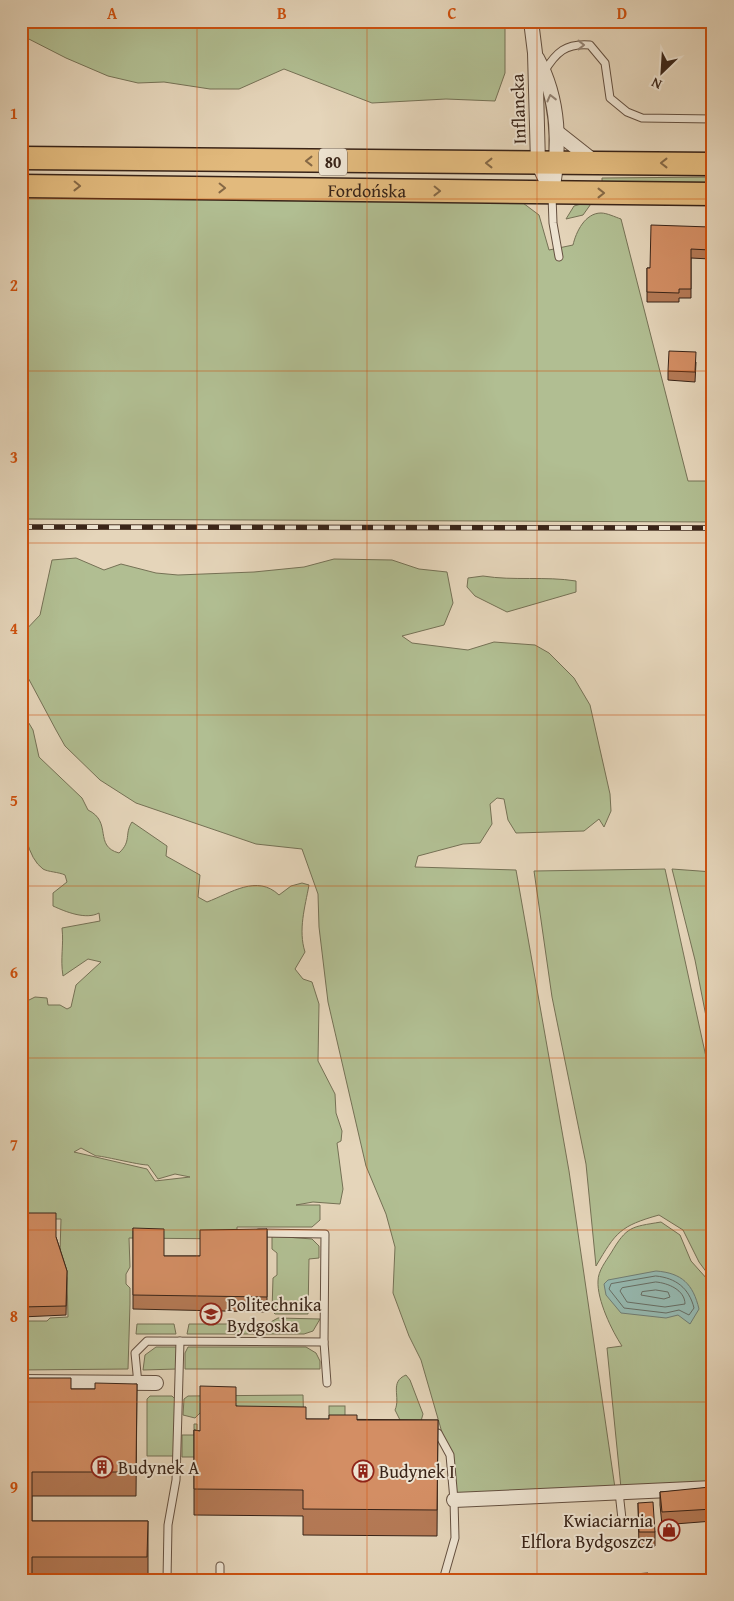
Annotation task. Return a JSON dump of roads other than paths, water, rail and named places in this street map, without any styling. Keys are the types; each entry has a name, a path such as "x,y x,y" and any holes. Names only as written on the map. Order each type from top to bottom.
{"main road":[{"name":"Fordońska","path":"26,158 713,164"},
{"name":"Fordońska","path":"25,186 713,194"}],"street":[{"name":"Inflancka","path":"531,21 548,163"},
{"name":"Inflancka","path":"534,53 544,72 558,133 548,163"},
{"path":"558,133 597,163"},
{"path":"548,163 552,193"},
{"path":"21,1382 156,1383"},
{"path":"454,1500 713,1488"}],"lane":[{"path":"544,72 558,52 570,46 590,45 605,63 610,98 627,112 642,118 713,119"},
{"path":"552,193 553,223 559,257"},
{"path":"256,1233 325,1234 324,1342 326,1383"},
{"path":"138,1384 135,1353 147,1341 324,1342"},
{"path":"167,1580 168,1525 176,1480 180,1341"},
{"path":"419,1432 438,1433 450,1455 455,1538 443,1580"},
{"path":"619,1492 622,1519"},
{"path":"220,1566 220,1580"}],"water":[{"path":"656,1271 673,1274 685,1281 690,1287 699,1309 690,1324 678,1315 666,1318 621,1313 606,1295 604,1284 608,1280"}],"railway":[{"path":"21,527 713,528"}],"place":[{"name":"Politechnika Bydgoska","path":"211,1314"},
{"name":"Budynek A","path":"102,1467"},
{"name":"Budynek I","path":"363,1471"},
{"name":"Kwiaciarnia Elflora Bydgoszcz","path":"669,1530"}]}
